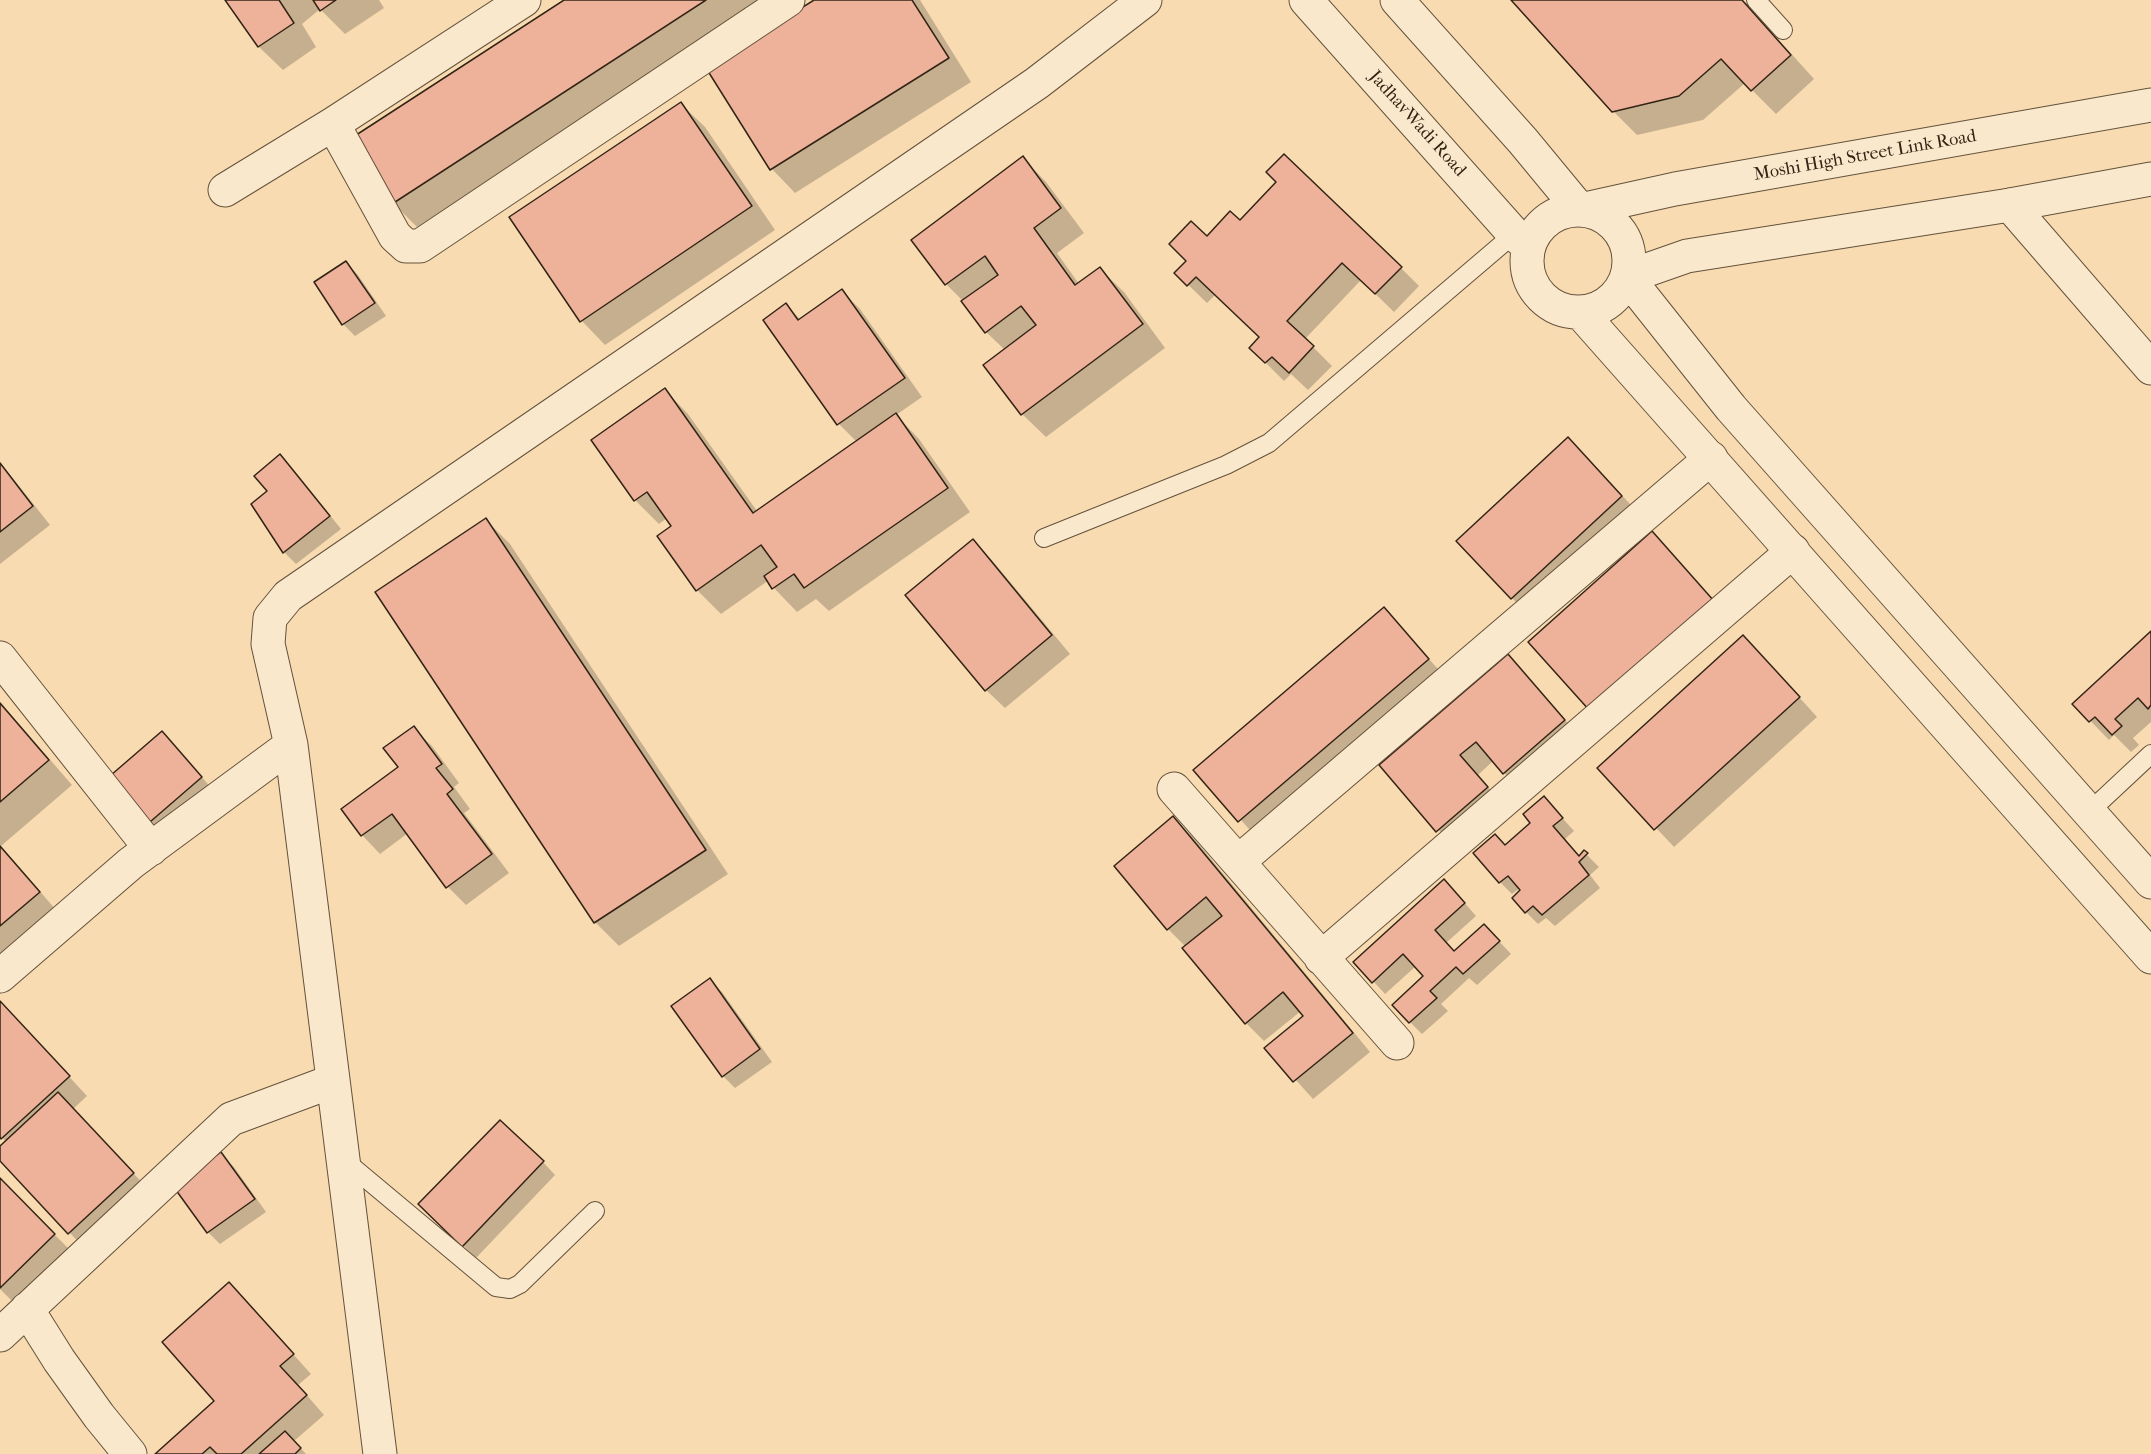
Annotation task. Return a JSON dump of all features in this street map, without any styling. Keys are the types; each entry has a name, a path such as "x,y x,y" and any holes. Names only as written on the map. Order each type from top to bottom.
{"street":[{"path":"225,190 524,0"},
{"path":"333,123 395,236 406,246 420,246 788,0"},
{"path":"380,1454 291,745 268,644 270,618 288,596 1037,83 1145,0"},
{"name":"JadhavWadi Road","path":"1306,0 1521,240"},
{"path":"1397,0 1523,141 1580,210"},
{"name":"Moshi High Street Link Road","path":"1580,210 1675,189 2151,105"},
{"path":"1627,276 1687,256 2010,205 2151,179"},
{"path":"2010,205 2151,368"},
{"path":"1580,210 1595,213 1609,221 1620,232 1627,246 1629,261 1627,276 1620,290 1609,302 1596,309 1580,312 1564,310 1549,303 1538,293 1530,278 1521,240 1536,231 1548,219 1563,212 1580,210"},
{"path":"1627,276 1731,408 2151,882"},
{"path":"1580,312 2151,957"},
{"path":"1238,862 1711,458"},
{"path":"1321,957 1793,551"},
{"path":"0,658 151,849"},
{"path":"0,976 131,863 291,745"},
{"path":"1174,789 1397,1043"},
{"path":"0,1333 231,1119 333,1081"},
{"path":"27,1310 99,1416 130,1454"}],"lane":[{"path":"1756,0 1783,30"},
{"path":"1044,538 1226,465 1269,443 1521,240"},
{"path":"2089,812 2151,754"},
{"path":"343,1160 496,1287 510,1289 520,1284 595,1211"}],"building":[{"path":"225,0 279,0 294,23 258,47"},
{"path":"313,0 336,0 320,11"},
{"path":"564,0 706,0 392,204 350,139"},
{"path":"814,0 912,0 949,58 770,170 706,68"},
{"path":"1511,0 1742,0 1791,55 1751,91 1721,59 1679,96 1612,112"},
{"path":"681,102 752,206 580,322 509,217"},
{"path":"1284,154 1402,267 1375,294 1342,263 1287,321 1314,346 1289,373 1272,357 1265,363 1249,348 1259,337 1196,277 1187,286 1174,273 1186,261 1169,244 1191,221 1207,236 1230,211 1240,220 1276,182 1266,172"},
{"path":"1023,156 1061,208 1034,228 1075,285 1100,267 1143,324 1021,415 983,365 1036,325 1021,306 985,333 961,301 998,275 985,256 945,285 911,240"},
{"path":"346,261 375,303 342,325 314,282"},
{"path":"842,289 905,378 837,425 763,320 786,303 798,320"},
{"path":"665,388 753,513 896,413 948,488 804,588 794,574 772,589 764,576 777,567 761,545 696,591 657,536 671,526 647,492 634,501 591,440"},
{"path":"1568,437 1622,496 1511,599 1456,541"},
{"path":"280,454 330,516 283,553 251,504 267,491 254,476"},
{"path":"0,463 33,506 0,532"},
{"path":"486,518 706,850 594,923 375,592"},
{"path":"1652,531 1714,601 1590,711 1528,642"},
{"path":"973,539 1052,635 985,691 905,595"},
{"path":"1384,607 1429,659 1238,822 1193,770"},
{"path":"2151,631 2151,705 2148,709 2138,698 2115,719 2122,726 2112,735 2095,717 2089,722 2072,704"},
{"path":"1743,635 1800,697 1654,830 1597,768"},
{"path":"1508,654 1565,720 1503,774 1476,742 1460,755 1488,787 1436,832 1379,765"},
{"path":"0,703 49,760 0,802"},
{"path":"414,726 442,764 436,768 453,789 447,794 492,854 446,888 392,814 361,836 341,809 398,767 383,748"},
{"path":"162,731 202,777 143,828 103,782"},
{"path":"1544,796 1563,818 1553,826 1579,856 1584,850 1588,853 1579,862 1589,875 1542,915 1533,906 1525,913 1512,898 1520,890 1508,876 1499,883 1473,853 1495,834 1505,845 1530,823 1523,814"},
{"path":"1173,816 1353,1033 1293,1082 1264,1048 1303,1016 1283,992 1245,1024 1182,948 1222,916 1206,897 1167,930 1114,866"},
{"path":"0,846 40,892 0,926"},
{"path":"1444,879 1465,903 1435,930 1454,951 1484,924 1500,941 1463,974 1456,967 1430,991 1437,998 1409,1023 1392,1005 1423,976 1403,954 1372,983 1353,962"},
{"path":"710,978 760,1049 722,1077 671,1006"},
{"path":"0,1001 70,1076 1,1139 0,1137"},
{"path":"58,1092 134,1173 68,1234 0,1161 0,1146"},
{"path":"500,1120 544,1161 462,1247 418,1204"},
{"path":"221,1152 255,1199 207,1233 173,1186"},
{"path":"0,1178 55,1234 0,1288"},
{"path":"229,1282 294,1354 280,1366 307,1395 241,1454 217,1454 210,1447 202,1454 155,1454 214,1401 162,1342"},
{"path":"285,1431 301,1448 295,1454 259,1454"}]}
